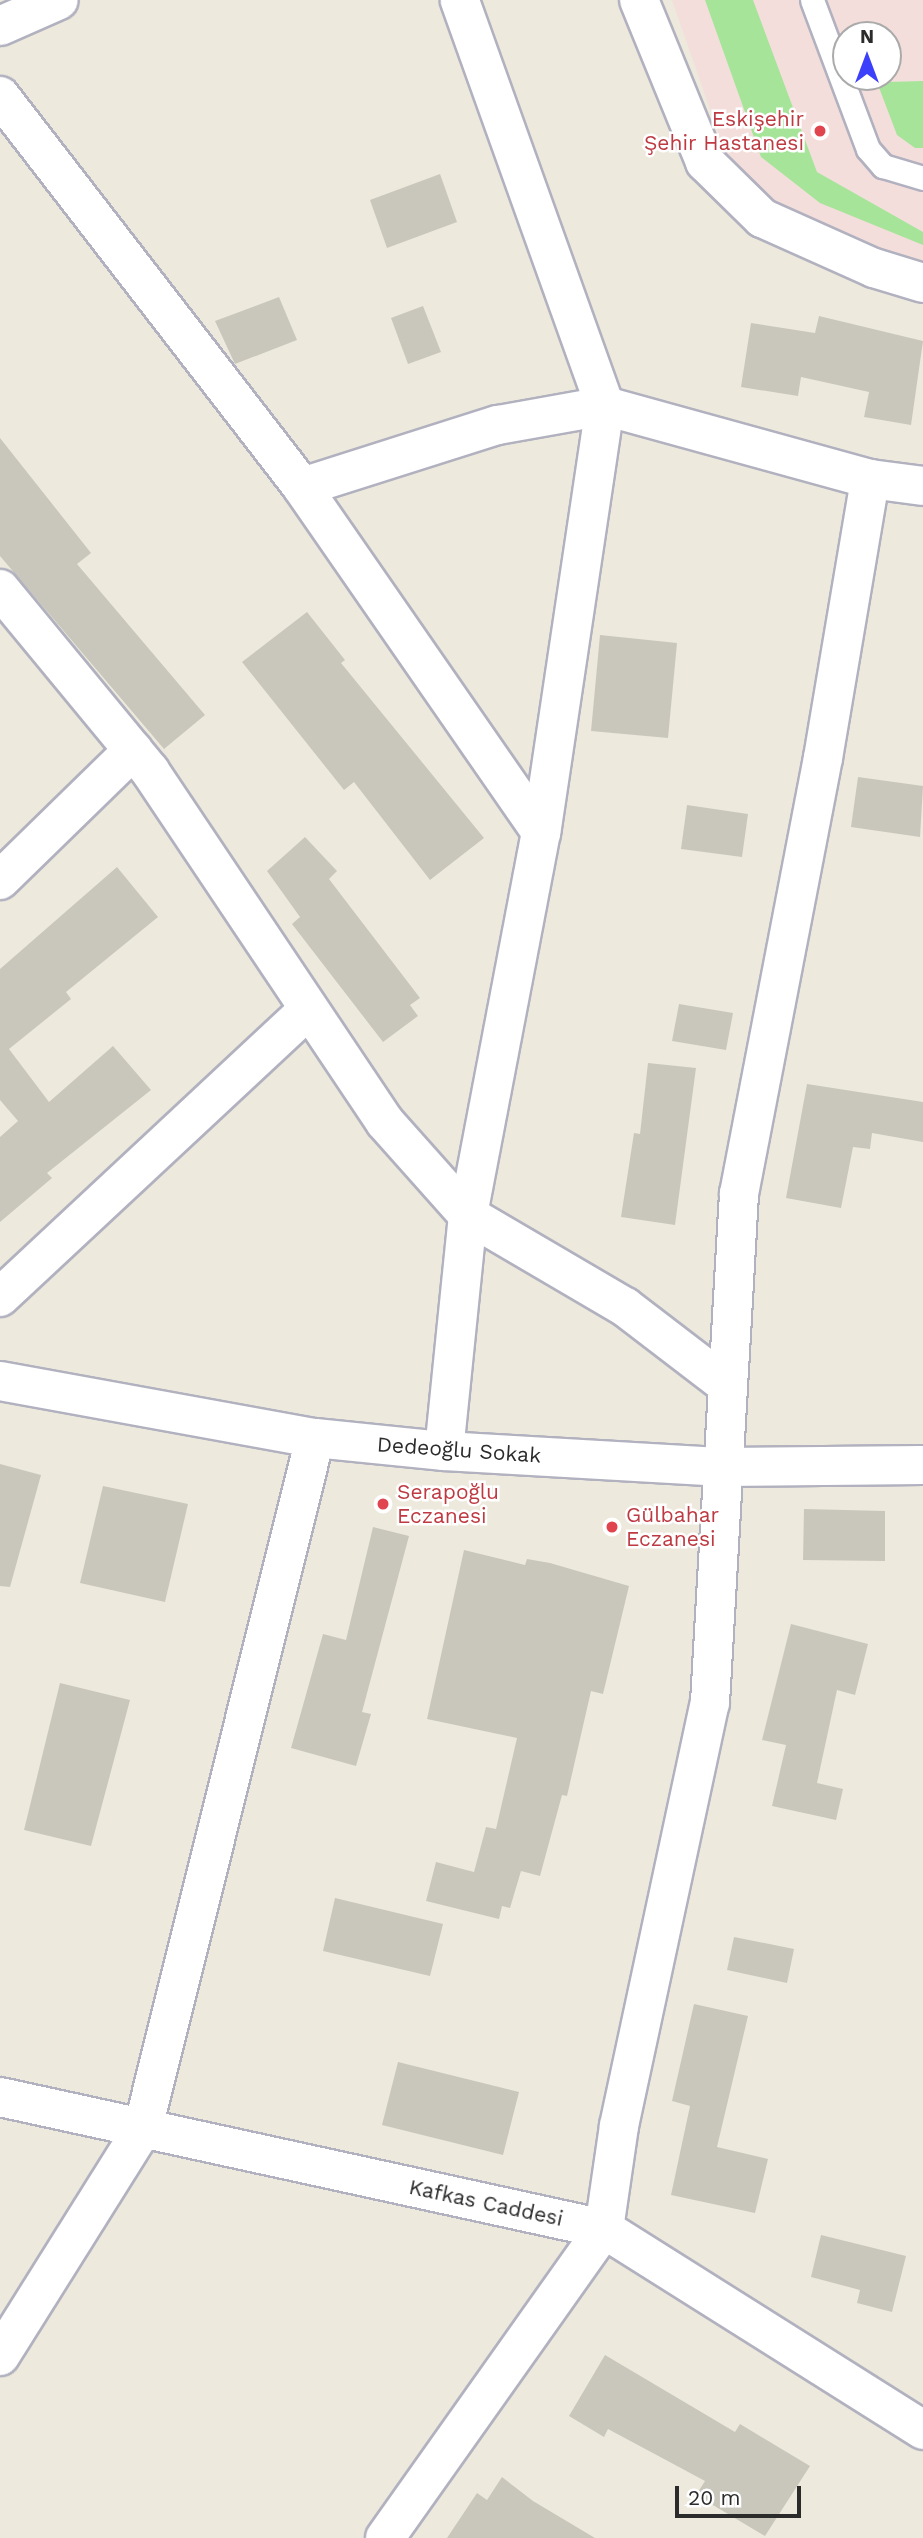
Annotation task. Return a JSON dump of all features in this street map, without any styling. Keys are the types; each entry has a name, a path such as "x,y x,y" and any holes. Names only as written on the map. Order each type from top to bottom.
{"street":[{"path":"0,26 59,0"},
{"path":"444,1451 468,1215 541,832 605,406 460,0"},
{"path":"639,0 705,162 762,218 874,268 923,283"},
{"path":"0,96 302,487 541,832"},
{"path":"302,487 498,425 605,406 870,479 923,486"},
{"path":"389,2537 604,2229 619,2126 710,1703 738,1195 824,758 870,479"},
{"path":"0,589 133,750 307,1011 385,1122 468,1215 625,1307 727,1385"},
{"path":"0,880 133,750"},
{"path":"0,1297 307,1011"},
{"name":"Dedeoğlu Sokak","path":"0,1381 315,1438 444,1451 724,1468 923,1465"},
{"path":"0,2356 144,2128 315,1438"},
{"name":"Kafkas Caddesi","path":"0,2097 604,2229 923,2430"}],"lane":[{"path":"812,0 868,149 883,166 923,178"}],"shaded area":[{"name":"Eskişehir Şehir Hastanesi","path":"672,0 923,0 923,266 736,184"}],"green space":[{"path":"705,0 753,0 817,172 923,232 923,245 820,203 761,157"},
{"path":"923,81 923,148 915,148 897,135 880,91 902,91 902,82"}],"building":[{"path":"440,174 457,222 387,248 370,200"},
{"path":"279,297 297,340 235,364 215,321"},
{"path":"423,306 441,352 408,364 391,318"},
{"path":"819,316 923,341 911,425 864,417 869,392 801,377 798,396 741,387 751,323 815,333"},
{"path":"0,438 91,553 77,564 205,715 164,749 0,556"},
{"path":"307,612 345,660 341,663 484,838 430,880 354,782 344,790 242,662"},
{"path":"600,635 677,643 668,738 591,731"},
{"path":"858,777 923,786 920,837 851,827"},
{"path":"687,805 748,814 742,857 681,849"},
{"path":"305,837 337,871 329,879 420,998 410,1005 418,1016 383,1042 292,924 300,917 267,871"},
{"path":"117,867 158,917 66,992 71,999 9,1049 49,1102 113,1046 151,1090 47,1173 52,1178 0,1222 0,1137 18,1121 0,1100 0,969"},
{"path":"679,1004 733,1013 726,1050 672,1041"},
{"path":"648,1063 696,1068 675,1225 621,1217 634,1133 640,1134"},
{"path":"807,1084 923,1102 923,1142 872,1133 870,1149 853,1147 841,1208 786,1198"},
{"path":"0,1464 41,1475 10,1587 0,1586"},
{"path":"103,1486 188,1504 165,1602 80,1583"},
{"path":"804,1509 885,1511 885,1561 803,1560"},
{"path":"373,1527 409,1536 362,1712 371,1714 356,1766 291,1748 323,1634 346,1640"},
{"path":"464,1550 525,1565 527,1559 550,1563 629,1586 603,1694 591,1691 567,1796 562,1795 540,1876 521,1871 510,1908 502,1906 499,1919 426,1901 436,1862 474,1872 486,1827 496,1829 517,1738 427,1719"},
{"path":"791,1624 868,1644 855,1695 837,1690 817,1783 843,1789 836,1820 772,1806 786,1745 762,1740"},
{"path":"60,1683 130,1700 91,1846 24,1830"},
{"path":"335,1898 443,1924 430,1976 323,1951"},
{"path":"734,1937 794,1949 787,1983 727,1970"},
{"path":"694,2004 748,2016 717,2147 768,2159 755,2213 671,2195 690,2106 672,2101"},
{"path":"398,2062 519,2092 503,2155 382,2125"},
{"path":"821,2235 906,2256 892,2312 857,2303 860,2290 811,2277"},
{"path":"605,2355 735,2432 740,2424 810,2466 765,2536 696,2495 705,2481 608,2429 604,2437 569,2416"},
{"path":"502,2477 533,2501 595,2538 447,2538 477,2493 487,2500"}],"place":[{"name":"Eskişehir Şehir Hastanesi","path":"820,131"},
{"name":"Serapoğlu Eczanesi","path":"383,1504"},
{"name":"Gülbahar Eczanesi","path":"612,1527"}]}
